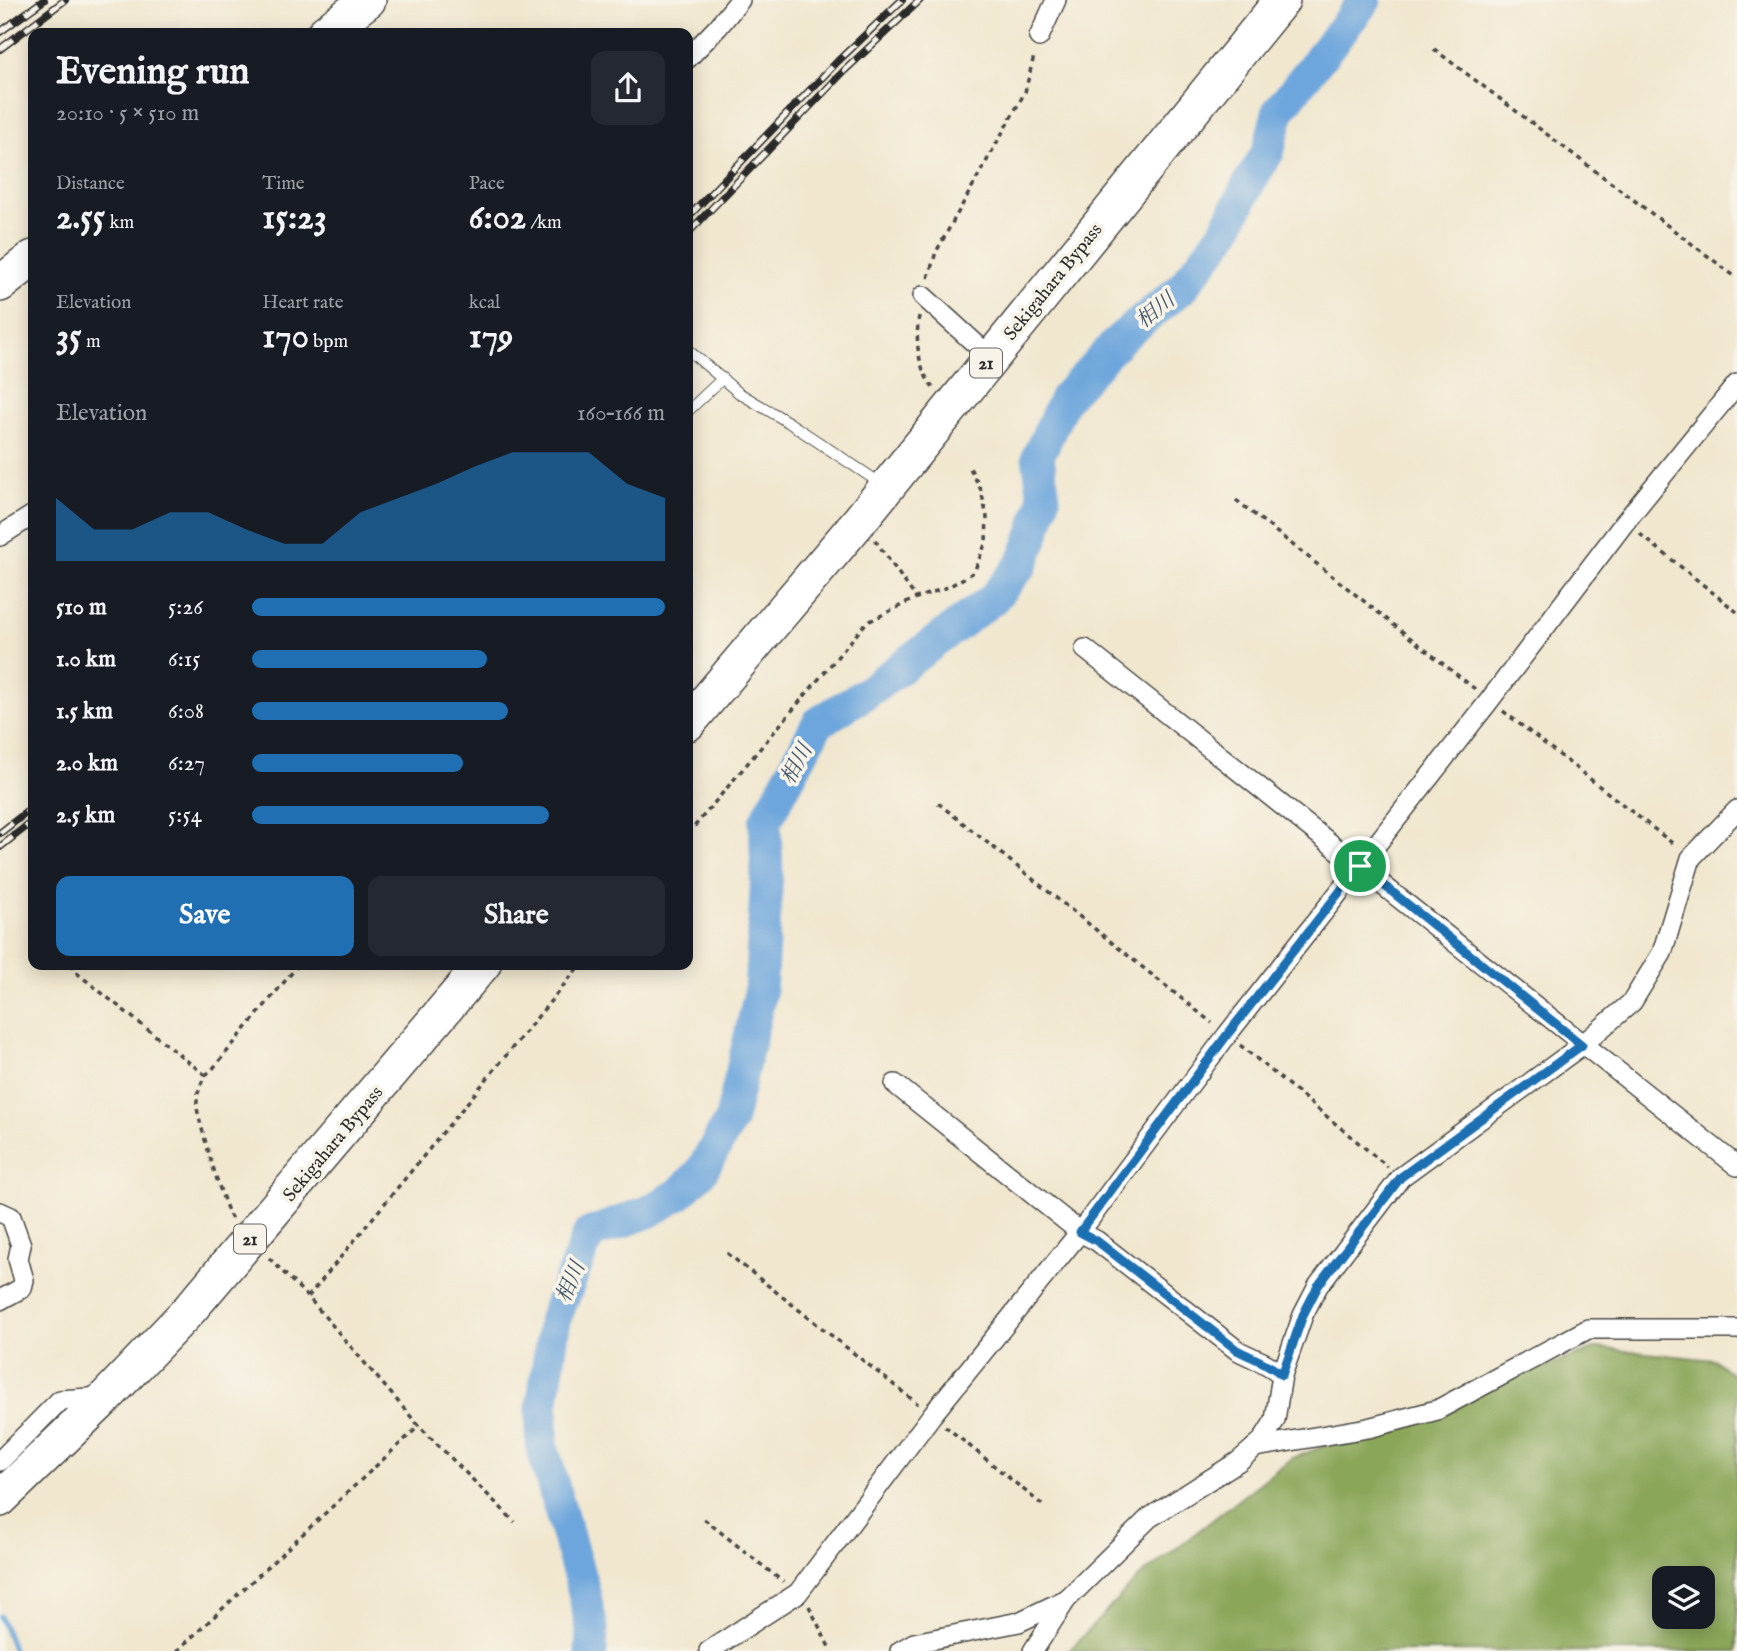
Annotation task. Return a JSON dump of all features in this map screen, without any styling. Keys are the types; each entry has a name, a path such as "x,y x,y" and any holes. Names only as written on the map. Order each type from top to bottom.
{"highway":[{"path":"332,28 368,0"},
{"name":"Sekigahara Bypass","path":"693,717 860,520 1282,0"},
{"path":"0,284 28,262"},
{"name":"Sekigahara Bypass","path":"0,1499 106,1396 190,1309 479,970"}],"street":[{"path":"693,53 740,0"},
{"path":"1039,37 1056,0"},
{"path":"923,296 990,357"},
{"path":"709,1651 799,1594 932,1415 1080,1232 1227,1035 1489,701 1625,522 1737,384"},
{"path":"0,536 28,518"},
{"path":"1085,649 1737,1166"},
{"path":"1033,1651 1066,1600 1149,1518 1239,1461 1262,1441 1275,1420 1282,1375 1303,1315 1318,1286 1401,1177 1582,1045 1632,1002 1662,953 1692,858 1737,810"},
{"path":"895,1084 1080,1232 1097,1241 1237,1350 1268,1363 1282,1375"},
{"path":"0,1212 11,1217 22,1245 18,1259 24,1280 23,1288 0,1300"},
{"path":"1255,1447 1368,1428 1437,1410 1588,1329 1737,1329"},
{"path":"0,1461 61,1400 106,1396"},
{"path":"900,1651 914,1643 1019,1622 1066,1600"}],"lane":[{"path":"693,354 739,393 839,454 886,488"},
{"path":"693,406 723,378"}],"path":[{"path":"935,391 924,375 917,342 923,296 936,252 1025,92 1039,37"},
{"path":"1434,49 1737,278"},
{"path":"693,828 866,623 916,598 948,587 974,572 986,542 987,517 981,490 968,464"},
{"path":"1236,500 1692,858"},
{"path":"860,520 916,598"},
{"path":"1625,522 1737,611"},
{"path":"938,803 1401,1177"},
{"path":"75,970 205,1075"},
{"path":"294,970 205,1075 198,1091 196,1105 200,1124 228,1215 308,1297 419,1426 515,1522"},
{"path":"308,1297 576,970"},
{"path":"727,1253 1045,1507"},
{"path":"177,1651 419,1426"},
{"path":"704,1519 806,1601 831,1651"}],"green space":[{"path":"1597,1348 1715,1360 1737,1379 1737,1651 1069,1651 1137,1579 1292,1458"}],"waterway":[{"name":"相川","path":"591,1651 592,1629 584,1592 542,1447 542,1407 555,1318 589,1234 648,1212 679,1194 701,1172 731,1119 760,993 767,874 765,822 818,723 866,693 993,599 1022,564 1044,498 1038,456 1065,398 1120,339 1181,289 1224,233 1268,152 1279,110 1365,0"},
{"path":"0,1616 14,1651"}],"railway":[{"path":"0,32 44,0"},
{"path":"0,49 65,0"},
{"path":"693,212 838,61 902,0"},
{"path":"693,228 844,71 920,0"},
{"path":"0,833 28,811"},
{"path":"0,847 28,825"}],"route":[{"path":"1360,866 1582,1045 1401,1177 1318,1286 1303,1315 1282,1375 1268,1363 1237,1350 1097,1241 1080,1232 1227,1035 1360,866"}]}
